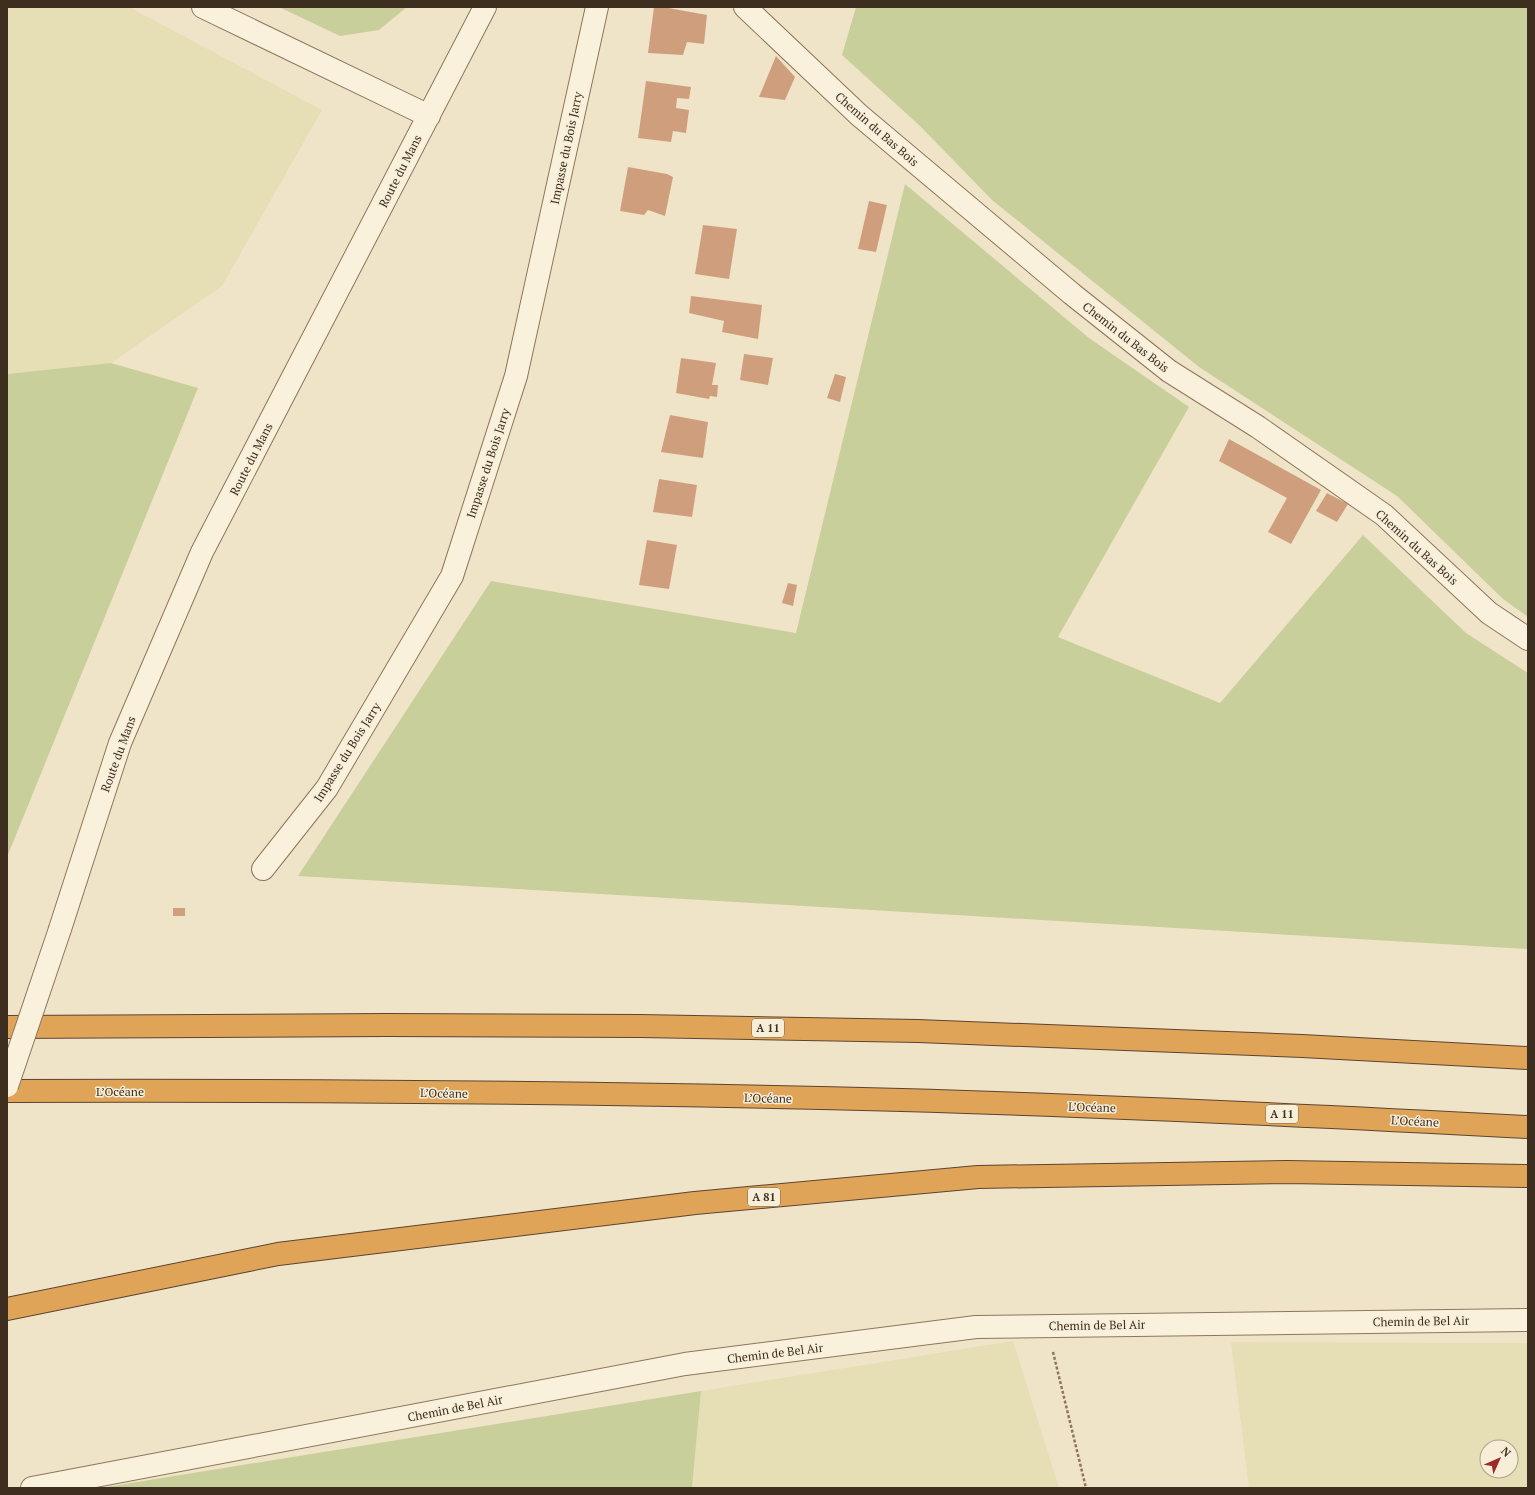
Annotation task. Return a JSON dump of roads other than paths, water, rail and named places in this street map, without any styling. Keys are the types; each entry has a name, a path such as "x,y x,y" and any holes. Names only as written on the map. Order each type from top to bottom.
{"highway":[{"name":"A 11","path":"7,1027 426,1025 632,1026 846,1030 1310,1046 1528,1058"},
{"name":"L’Océane","path":"7,1091 389,1092 901,1100 1305,1115 1528,1127"},
{"name":"A 81","path":"7,1309 278,1254 696,1203 978,1177 1287,1172 1528,1176"}],"street":[{"path":"203,7 429,116"},
{"name":"Route du Mans","path":"7,1086 60,929 120,743 202,552 485,7"},
{"name":"Impasse du Bois Jarry","path":"263,869 327,788 452,576 516,376 597,7"},
{"name":"Chemin du Bas Bois","path":"745,7 859,115 1072,294 1169,371 1258,427 1384,515 1490,613 1528,639"},
{"name":"Chemin de Bel Air","path":"32,1488 685,1364 976,1326 1528,1320"}]}
